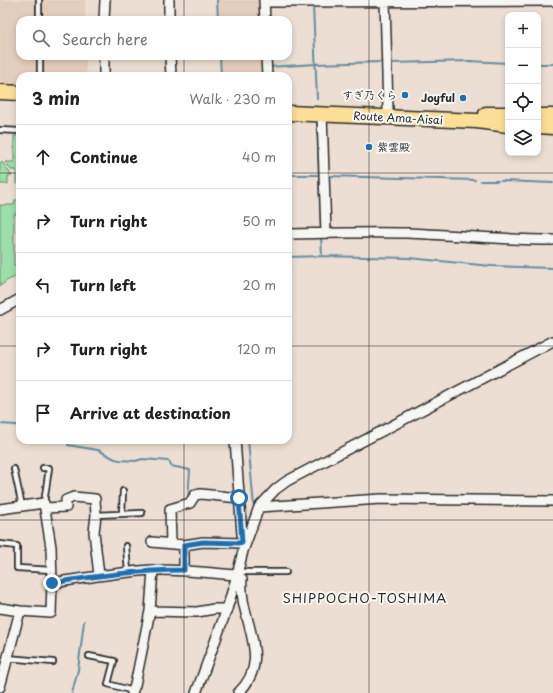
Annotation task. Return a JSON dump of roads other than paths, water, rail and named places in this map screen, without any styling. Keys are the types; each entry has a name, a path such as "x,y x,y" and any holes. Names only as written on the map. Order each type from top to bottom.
{"main road":[{"path":"0,92 16,93"},
{"path":"0,100 16,101"},
{"name":"Route Ama-Aisai","path":"292,105 505,114"},
{"name":"Route Ama-Aisai","path":"292,113 477,121 505,124"},
{"path":"541,116 553,116"},
{"path":"541,126 553,127"}],"street":[{"path":"104,16 106,0"},
{"path":"168,0 169,16"},
{"path":"265,16 264,1 553,0"},
{"path":"385,1 388,110"},
{"path":"104,60 104,72"},
{"path":"170,60 171,72"},
{"path":"266,60 267,72"},
{"path":"322,114 323,233"},
{"path":"292,234 408,233 503,239 553,240"},
{"path":"0,310 16,301"},
{"path":"196,693 238,574 243,547 259,507 276,489 287,481 553,342"},
{"path":"235,444 243,547"},
{"path":"170,543 170,509 186,506 190,504 195,495 201,494 239,498"},
{"path":"0,509 44,506 66,507 66,500 74,497 95,499 96,515 94,532 99,575"},
{"path":"259,507 381,499 553,501"},
{"path":"0,608 51,613 51,547 44,506"},
{"path":"152,542 184,545 203,542 243,547"},
{"path":"184,545 184,570"},
{"path":"52,583 99,575 153,570 184,570 238,574 242,579 241,585 244,609 252,633 255,663 249,680 238,693"},
{"path":"132,692 135,685 150,611 153,570"},
{"path":"150,611 197,612 227,608"},
{"path":"0,687 20,611"}],"lane":[{"path":"39,0 39,16"},
{"path":"40,60 40,72"},
{"path":"0,130 16,131"},
{"path":"43,468 49,468 44,506"},
{"path":"14,469 22,507"},
{"path":"122,514 123,491"},
{"path":"96,515 142,512"},
{"path":"0,544 17,546 17,568 52,570"},
{"path":"126,546 128,572"},
{"path":"238,574 286,572"},
{"path":"89,656 114,661 108,684 132,692"},
{"path":"7,658 53,662"}],"waterway":[{"path":"217,0 218,16"},
{"path":"313,5 317,99"},
{"path":"220,60 221,72"},
{"path":"391,63 469,61 505,63"},
{"path":"315,64 382,62"},
{"path":"269,67 315,64"},
{"path":"541,64 553,64"},
{"path":"317,121 321,230"},
{"path":"292,175 319,175"},
{"path":"327,176 475,180"},
{"path":"481,181 498,181"},
{"path":"501,181 553,183"},
{"path":"321,236 322,256"},
{"path":"292,257 409,258 491,266 553,268"},
{"path":"0,424 16,425"},
{"path":"68,444 98,450 115,459 136,461 142,459 169,461 171,466 190,470 188,499"},
{"path":"248,444 254,507"},
{"path":"72,693 78,670 84,621"}],"place":[{"name":"すぎ乃くら","path":"405,95"},
{"name":"Joyful","path":"463,98"},
{"name":"紫雲殿","path":"369,147"}],"district":[{"name":"SHIPPOCHO-TOSHIMA","path":"365,598"}]}
